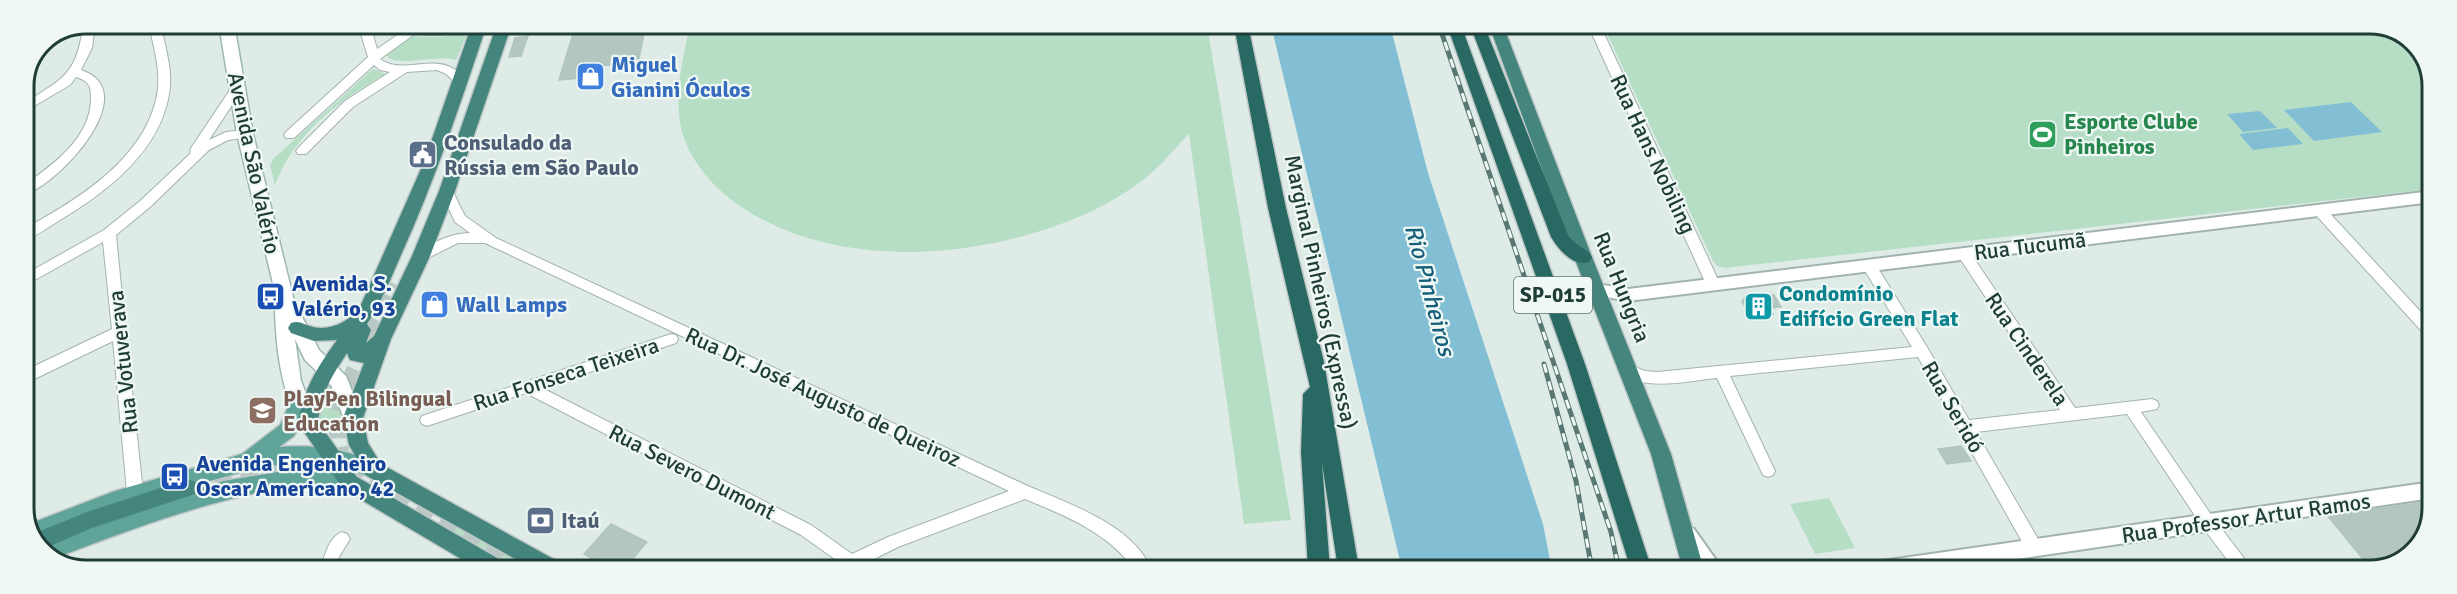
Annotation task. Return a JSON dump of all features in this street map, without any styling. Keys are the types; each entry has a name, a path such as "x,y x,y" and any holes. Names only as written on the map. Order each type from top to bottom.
{"highway":[{"path":"382,339 365,356 357,355 355,351 364,315 432,162 476,34"},
{"path":"395,284 455,136 480,60 484,34"},
{"path":"480,60 497,34"},
{"path":"501,34 447,191 421,256 382,339 353,418 359,445 374,470 536,560"},
{"name":"Marginal Pinheiros (Expressa)","path":"1243,34 1277,208 1315,362 1347,560"},
{"name":"SP-015","path":"1457,34 1580,370 1639,560"},
{"path":"1481,34 1560,237 1566,246 1583,257"},
{"name":"Rua Hungria","path":"1499,34 1583,257 1661,454 1691,560"},
{"path":"297,328 313,335 327,335 346,328 364,315"},
{"path":"364,315 327,368 303,415 337,457 350,483 482,560"},
{"path":"1315,362 1311,452 1318,560"},
{"path":"45,539 87,521 188,488"},
{"path":"1307,560 1314,500"}],"main road":[{"name":"Avenida São Valério","path":"228,34 238,87 239,134 285,301 312,355 327,368 345,391 353,418"},
{"name":"Avenida São Valério","path":"285,301 284,325 303,415"},
{"path":"247,461 303,415"},
{"path":"280,479 293,466 292,460 286,455"},
{"path":"39,528 135,492 247,461 286,455 337,457 374,470"},
{"path":"55,548 155,511 224,490 280,479 323,476 350,483"}],"street":[{"path":"34,102 66,81 74,72 86,48 88,34"},
{"path":"34,229 101,185 135,154 147,136 162,102 164,88 156,34"},
{"path":"367,34 375,58 381,64 403,69 421,66 444,67 453,71 460,80"},
{"path":"290,135 401,34"},
{"name":"Rua Hans Nobiling","path":"1598,34 1713,284"},
{"path":"302,151 349,104 403,69"},
{"path":"34,183 73,150 93,120 97,107 96,85 88,77 74,72"},
{"path":"189,161 238,87"},
{"path":"214,123 222,130 239,134"},
{"path":"34,274 109,233 145,204 189,161 213,142 239,134"},
{"path":"447,191 460,219 491,241"},
{"name":"Rua Tucumã","path":"1597,290 1628,295 2422,197"},
{"path":"2319,210 2422,322"},
{"name":"Rua Votuverava","path":"109,233 121,331 135,492"},
{"path":"421,256 460,237 491,241"},
{"name":"Rua Dr. José Augusto de Queiroz","path":"491,241 1091,521 1107,531 1137,560"},
{"name":"Rua Cinderela","path":"1964,254 2070,413"},
{"name":"Rua Seridó","path":"1869,266 1922,351 2035,549"},
{"path":"1606,312 1615,302 1628,295"},
{"path":"35,373 121,331"},
{"name":"Rua Fonseca Teixeira","path":"427,420 671,339"},
{"path":"1630,371 1650,378 1922,351"},
{"path":"1720,370 1768,471"},
{"name":"Rua Severo Dumont","path":"529,388 806,530 840,560"},
{"path":"1964,427 2152,405"},
{"path":"2130,407 2209,524 2237,560"},
{"path":"860,560 914,534 1025,492"},
{"name":"Rua Professor Artur Ramos","path":"1996,560 2035,549 2422,492"},
{"path":"37,524 55,521"},
{"path":"1682,526 1704,560"},
{"path":"331,560 342,539"}],"green space":[{"path":"467,34 456,60 399,61 387,56 387,52 411,36 441,37"},
{"path":"688,34 1209,34 1291,520 1244,524 1189,134 1165,160 1127,191 1109,203 1048,229 1003,241 955,249 906,252 858,249 811,239 768,222 729,198 706,176 693,158 681,128 678,102"},
{"name":"Esporte Clube Pinheiros","path":"1607,34 2370,34 2390,38 2405,48 2419,67 2422,84 2422,190 1725,268 1717,266"},
{"path":"373,69 386,74 335,107 306,134 293,150 275,185 270,165 273,159"},
{"path":"327,376 340,397 341,425 324,432 320,425 318,412"},
{"path":"1829,498 1855,548 1815,554 1790,504"},
{"path":"454,524 516,560 502,560 449,529"}],"water":[{"name":"Rio Pinheiros","path":"1273,34 1392,34 1428,173 1543,524 1550,560 1400,560"},
{"path":"2351,102 2382,132 2314,141 2284,110"},
{"path":"2260,111 2277,128 2243,132 2227,114"},
{"path":"2288,128 2303,144 2253,150 2239,134"}],"building":[{"path":"573,34 644,34 638,63 597,66 594,77 559,80"},
{"path":"528,36 521,56 509,57 515,38"},
{"name":"Condomínio Edifício Green Flat","path":"1774,295 1781,307 1770,308 1773,314 1752,316 1742,302 1745,297"},
{"path":"1961,446 1971,461 1947,464 1938,449"},
{"path":"2422,502 2419,527 2409,542 2390,556 2370,560 2364,560 2328,516"},
{"path":"611,524 647,542 632,560 595,560 584,554"}],"tunnel":[{"path":"342,465 338,440 338,417 344,394 395,284"},
{"path":"188,488 271,466 306,463 337,465 350,468 376,480 514,560"}],"railway":[{"path":"1442,34 1611,532 1617,560"},
{"path":"1544,364 1576,481 1590,560"}],"place":[{"name":"Miguel Gianini Óculos","path":"590,77"},
{"name":"Esporte Clube Pinheiros","path":"2043,134"},
{"name":"Consulado da Rússia em São Paulo","path":"423,155"},
{"name":"Avenida S. Valério, 93","path":"271,296"},
{"name":"Wall Lamps","path":"435,304"},
{"name":"Condomínio Edifício Green Flat","path":"1758,306"},
{"name":"PlayPen Bilingual Education","path":"262,411"},
{"name":"Avenida Engenheiro Oscar Americano, 42","path":"175,476"},
{"name":"Itaú","path":"540,520"}]}
